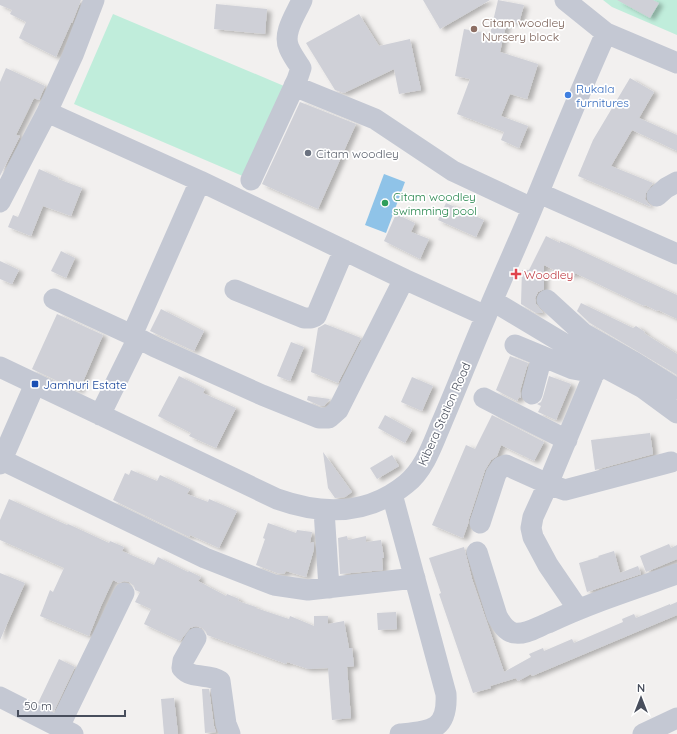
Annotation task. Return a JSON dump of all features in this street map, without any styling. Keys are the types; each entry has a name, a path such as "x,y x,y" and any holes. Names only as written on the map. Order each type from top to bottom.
{"street":[{"path":"0,202 47,112 74,55 94,0"},
{"path":"251,180 301,68 288,48 287,40 288,32 302,0"},
{"path":"565,0 606,33 677,62"},
{"name":"Kibera Station Road","path":"0,367 278,499 296,506 324,510 360,507 392,494 407,483 424,464 606,33"},
{"path":"294,86 375,119 452,171 535,200 677,254"},
{"path":"47,112 200,181 404,279 489,308 605,365 677,412"},
{"path":"100,415 200,181"},
{"path":"657,196 666,188 677,182"},
{"path":"235,290 304,318 311,318 316,316 344,250"},
{"path":"54,299 262,395 319,418 329,418 338,410 404,279"},
{"path":"547,300 583,333 605,365"},
{"path":"515,345 573,369 605,365 677,389"},
{"path":"532,394 542,356"},
{"path":"578,609 548,565 533,537 531,528 533,517 566,440 605,365"},
{"path":"35,384 1,463 205,558 274,585 308,590 415,578"},
{"path":"484,398 566,440"},
{"path":"480,523 496,474 500,467 506,465 565,490 671,462"},
{"path":"392,494 446,694 447,706 444,716 428,731 400,734"},
{"path":"324,510 329,588"},
{"path":"477,552 497,616 501,624 507,630 514,633 526,632 578,609 677,574"},
{"path":"0,697 66,730 124,593"},
{"path":"196,638 183,661 182,668 186,673 216,678 220,681 226,724 230,734"},
{"path":"643,734 677,718"},
{"path":"670,734 677,733"}],"green space":[{"path":"603,0 677,0 677,35 612,7"},
{"path":"113,14 284,86 245,177 74,104"}],"water":[{"name":"Citam woodley swimming pool","path":"384,174 405,182 386,233 365,225"}],"building":[{"path":"0,0 81,0 56,57 19,38 26,22 10,14 12,10 0,5"},
{"path":"423,0 490,0 440,29"},
{"path":"498,0 524,5 519,23 507,21 500,52 538,64 527,99 510,94 501,116 528,126 519,148 501,140 504,132 457,114 470,79 455,76 464,29 490,34"},
{"path":"617,0 653,0 659,3 650,18"},
{"path":"216,4 267,9 265,34 214,29"},
{"path":"359,14 379,46 410,39 421,90 399,94 394,69 344,93 335,90 306,43"},
{"path":"6,68 45,86 39,100 34,98 16,135 20,136 0,176 0,82"},
{"path":"630,78 654,92 639,118 677,135 677,151 632,130 611,166 653,183 646,193 645,199 651,207 578,176 593,140"},
{"name":"Citam woodley","path":"300,102 356,124 318,209 262,184"},
{"path":"39,169 59,178 58,179 82,188 71,216 43,206 31,236 8,227 13,215 18,217"},
{"path":"446,203 484,220 476,237 438,220"},
{"path":"396,214 415,223 411,232 429,239 420,259 384,241"},
{"path":"546,236 677,295 677,319 658,310 657,311 645,305 644,306 575,273 574,276 569,273 568,277 544,265 544,289 538,292 535,298 536,304 543,313 536,313 521,304 522,270 529,270"},
{"path":"61,251 75,258 66,278 51,271"},
{"path":"0,261 19,270 12,284 0,279"},
{"path":"581,303 633,328 636,326 645,332 644,333 677,354 677,375 590,323 577,311"},
{"path":"161,309 204,331 194,351 150,331"},
{"path":"57,314 103,335 79,391 32,369"},
{"path":"325,324 361,338 338,383 311,372 318,328"},
{"path":"291,342 304,347 290,381 277,376"},
{"path":"510,356 528,363 520,391 521,398 519,397 517,401 496,390"},
{"path":"179,376 205,389 203,393 236,408 216,448 189,436 191,433 158,416"},
{"path":"549,376 571,384 556,420 538,412 541,406 537,404 541,402"},
{"path":"412,377 433,386 422,411 401,402"},
{"path":"308,396 330,399 324,406 321,406 307,400"},
{"path":"385,415 412,430 405,443 378,428"},
{"path":"492,415 544,442 534,461 501,445 497,456 491,460 485,470 463,538 432,525 466,445 475,449"},
{"path":"650,433 653,454 595,470 591,440"},
{"path":"323,452 352,492 345,497 335,498 328,488"},
{"path":"392,455 399,466 377,479 370,468"},
{"path":"131,470 157,481 160,475 190,489 187,494 208,502 209,499 237,511 219,548 190,535 189,537 113,500 125,473 129,475"},
{"path":"9,499 109,543 110,541 124,547 122,551 154,565 158,557 201,577 198,581 226,596 227,594 239,599 238,601 256,608 289,619 290,616 314,626 314,616 328,616 328,624 344,621 349,648 352,648 354,666 347,667 351,718 332,720 328,668 308,669 287,662 286,664 207,635 202,628 196,626 190,628 180,641 144,624 151,609 135,602 140,592 135,590 134,586 129,582 124,581 119,583 113,580 89,636 40,616 50,590 53,592 64,568 0,540 0,520"},
{"path":"268,523 296,533 297,530 312,532 310,543 314,542 314,549 306,577 286,571 284,574 277,573 256,565 265,539 263,538"},
{"path":"347,536 348,540 366,536 366,542 381,540 384,558 382,558 383,570 340,574 338,538"},
{"path":"669,544 671,548 677,545 677,559 646,572 640,556"},
{"path":"464,547 472,579 504,672 531,657 529,654 543,648 544,651 572,639 574,643 623,622 622,619 634,614 636,618 677,602 677,615 532,676 531,674 518,681 516,678 490,686 491,688 473,693 439,594 441,593 429,558"},
{"path":"614,551 620,573 638,566 641,574 587,592 579,563"},
{"path":"0,573 25,583 0,640"},
{"path":"396,612 397,629 378,630 377,613"},
{"path":"59,659 75,667 54,711 38,703"},
{"path":"202,689 209,689 216,732 205,733"},
{"path":"174,698 178,734 164,734 161,699"}],"place":[{"name":"Citam woodley Nursery block","path":"474,29"},
{"name":"Rukala furnitures","path":"568,95"},
{"name":"Citam woodley","path":"308,153"},
{"name":"Citam woodley swimming pool","path":"385,203"},
{"name":"Woodley","path":"516,274"},
{"name":"Jamhuri Estate","path":"35,384"}]}
